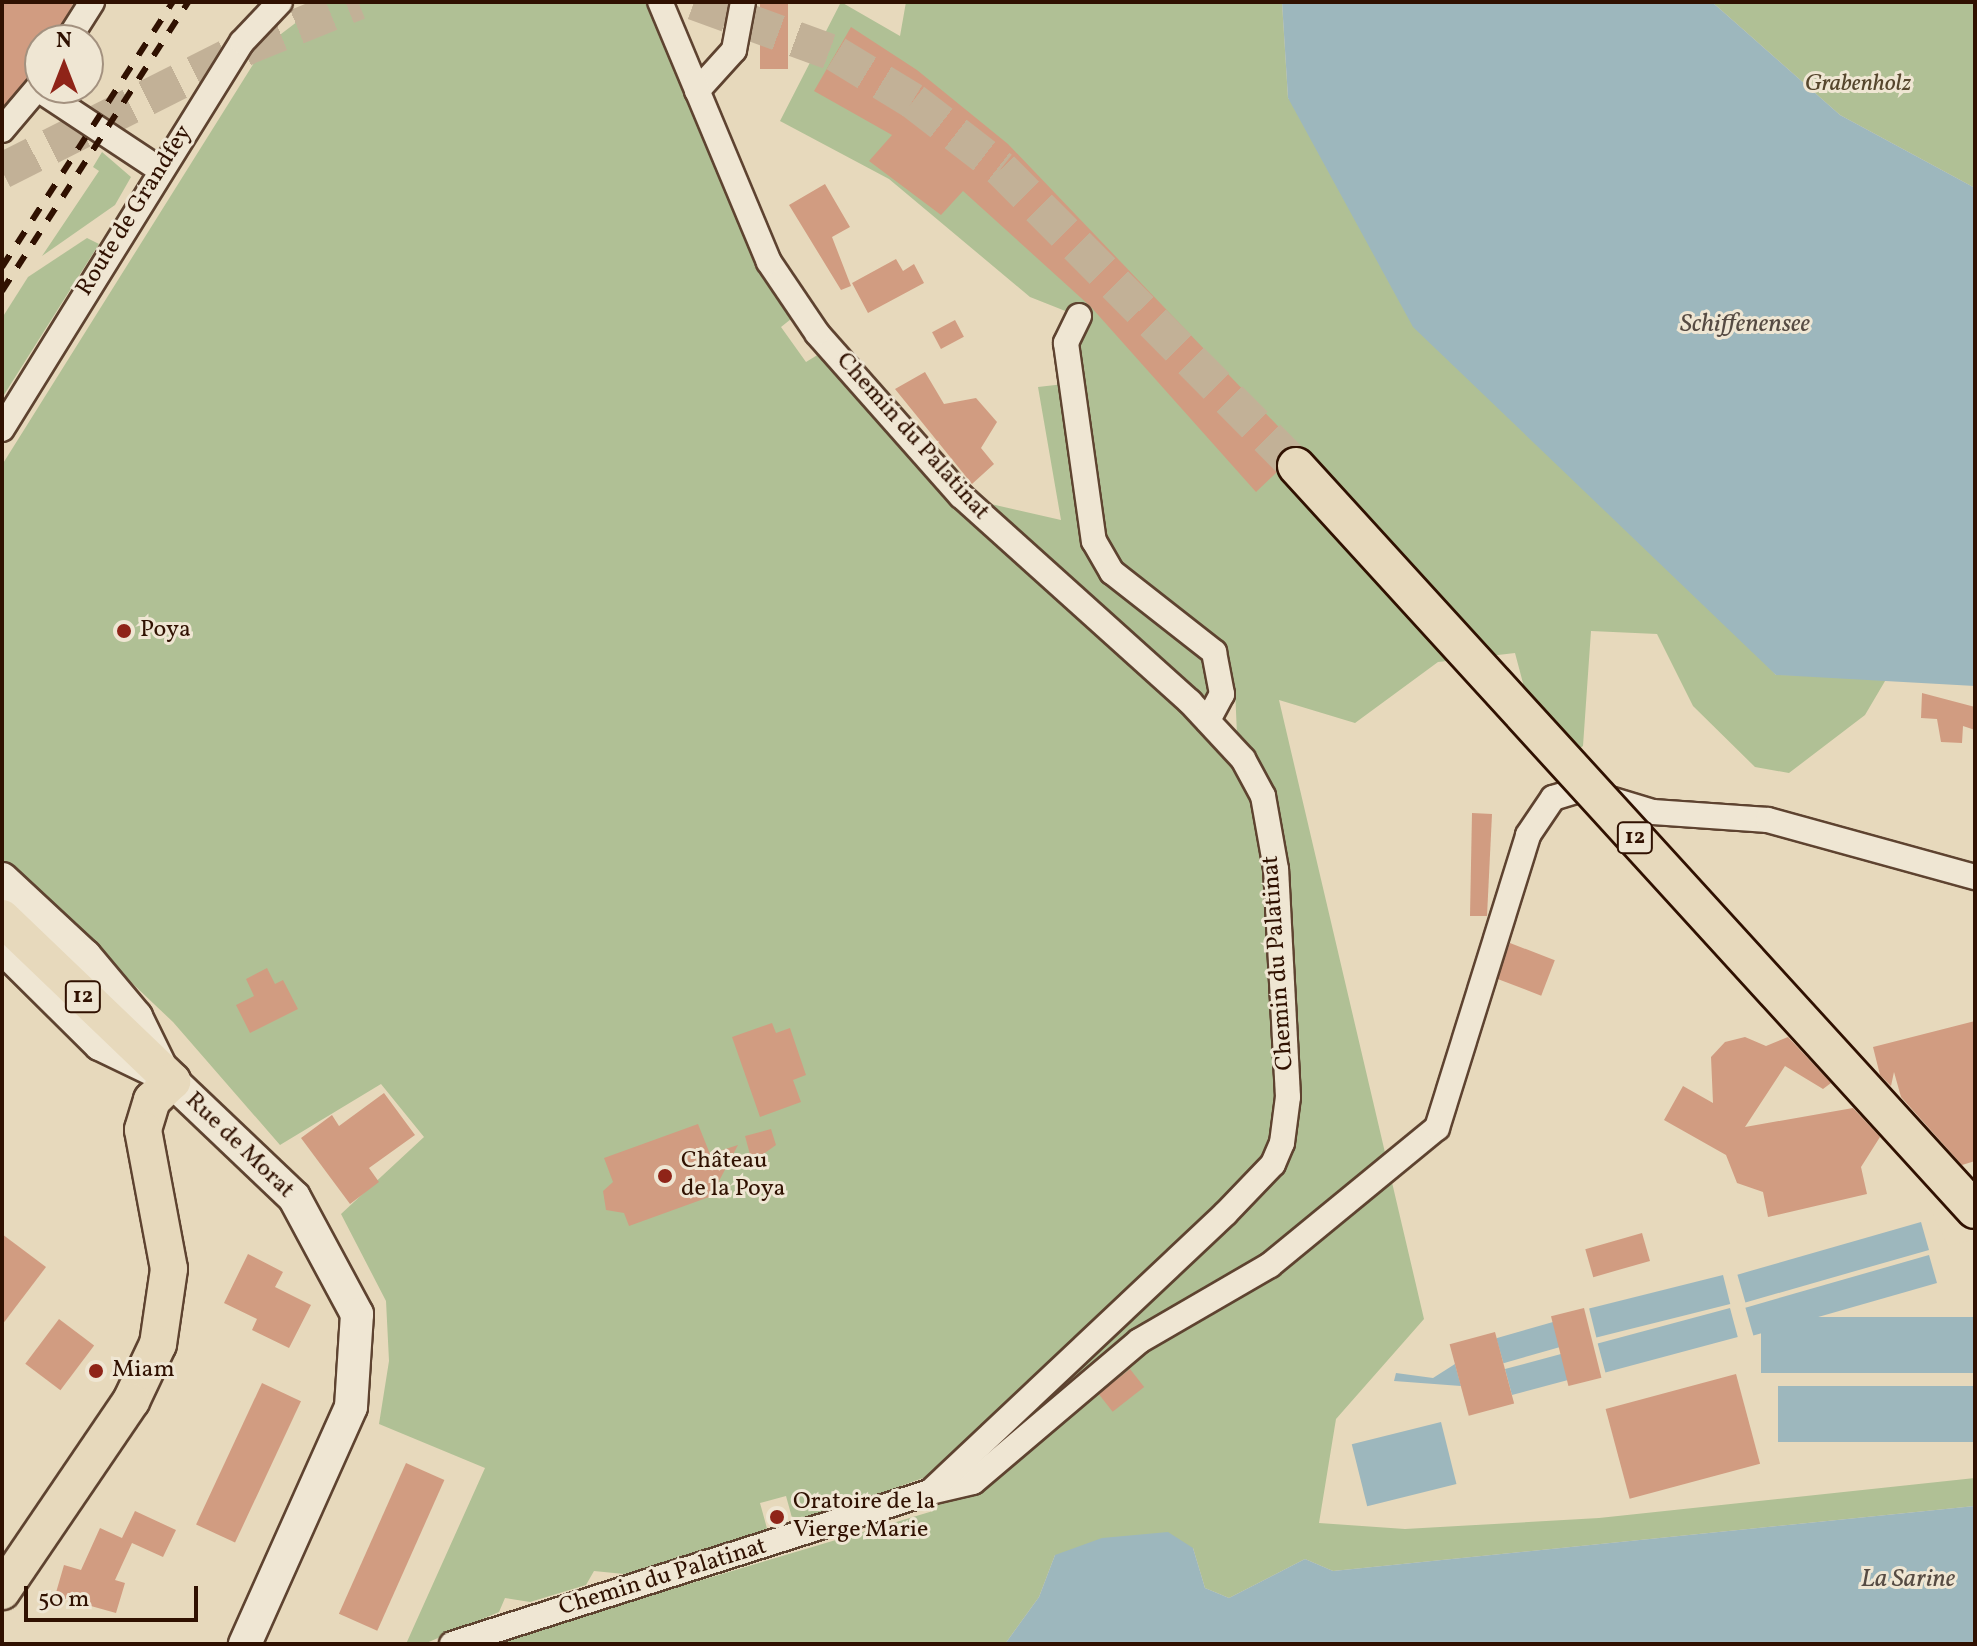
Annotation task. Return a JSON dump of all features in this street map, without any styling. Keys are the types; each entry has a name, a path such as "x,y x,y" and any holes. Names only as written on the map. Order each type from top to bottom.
{"main road":[{"name":"12","path":"1296,466 1975,1210"},
{"name":"Rue de Morat","path":"2,879 85,956 136,1017 168,1078"},
{"name":"12","path":"2,918 168,1078"},
{"name":"Rue de Morat","path":"2,947 100,1044 168,1078 258,1158 312,1220 357,1314 358,1378 339,1438 245,1644"},
{"path":"2,1591 131,1401 158,1344 169,1269 143,1130 152,1100 168,1078"}],"street":[{"path":"78,24 92,2"},
{"name":"Route de Grandfey","path":"2,429 159,169 242,42 280,2"},
{"name":"Chemin du Palatinat","path":"452,1644 930,1492 1225,1214 1273,1164 1282,1143 1288,1097 1276,869 1265,811 1243,759 1208,720 961,496 817,333 769,262 660,2"},
{"path":"697,91 734,50 743,2"},
{"path":"2,130 24,104"},
{"path":"64,104 159,169"},
{"path":"1079,316 1066,343 1094,541 1112,572 1214,652 1222,694 1208,720"},
{"path":"930,1492 973,1482 1139,1341 1270,1265 1437,1128 1528,835 1553,798 1580,790 1653,812 1768,820 1975,877"}],"green space":[{"path":"323,2 650,2 796,315 781,327 806,362 824,351 1252,761 1237,735 1235,688 1222,652 1124,570 1105,541 1083,409 1078,316 1030,297 889,179 780,121 841,2 900,36 906,2 1282,2 1288,98 1776,675 1888,676 1865,715 1789,773 1755,767 1693,706 1657,634 1591,631 1583,746 1546,770 1515,653 1438,662 1355,723 1279,700 1424,1319 1336,1419 1319,1523 1405,1529 1599,1518 1975,1478 1975,1506 1333,1571 1305,1559 1229,1598 1205,1588 1193,1548 1055,1555 1039,1597 1005,1644 487,1644 933,1511 923,1478 794,1525 786,1496 760,1503 768,1532 624,1574 594,1571 586,1585 530,1602 505,1598 499,1612 424,1644 406,1644 485,1468 379,1424 389,1361 386,1301 341,1214 424,1137 381,1084 280,1145 173,1022 2,860 2,465 264,47"},
{"name":"Grabenholz","path":"1712,2 1975,2 1975,188 1840,115"},
{"path":"102,152 131,177 115,205 42,256 99,171 93,167"},
{"path":"87,238 99,244 2,398 2,318 28,277"},
{"path":"1064,384 1088,543 1206,658 1213,681 1207,695 1196,697 982,502 1061,520 1038,387"}],"water":[{"name":"Schiffenensee","path":"1282,2 1712,2 1840,115 1975,188 1975,686 1776,675 1413,327 1288,98"},
{"path":"1921,1222 1929,1250 1745,1303 1737,1275"},
{"path":"1929,1255 1937,1283 1753,1336 1745,1308"},
{"path":"1723,1275 1730,1304 1596,1337 1589,1308"},
{"path":"1730,1308 1738,1337 1605,1372 1598,1343"},
{"path":"1761,1317 1975,1317 1975,1373 1761,1373"},
{"path":"1553,1322 1560,1347 1503,1363 1496,1338"},
{"path":"1561,1354 1568,1380 1512,1395 1505,1369"},
{"path":"1455,1364 1461,1386 1394,1381 1396,1373 1433,1378"},
{"path":"1778,1386 1975,1386 1975,1442 1778,1442"},
{"path":"1441,1422 1456,1484 1367,1506 1352,1444"},
{"name":"La Sarine","path":"1975,1506 1975,1644 1005,1644 1039,1597 1055,1555 1102,1538 1168,1532 1193,1548 1205,1588 1229,1598 1305,1559 1333,1571"}],"pier":[{"path":"1975,1195 1975,1239 1948,1246 1930,1208"}],"building":[{"path":"2,2 74,2 62,24 24,24 24,85 2,107"},
{"path":"760,2 788,2 788,69 760,69"},
{"path":"851,27 917,70 1008,144 1297,446 1281,451 1276,473 1256,492 1091,307 963,191 941,215 869,161 892,135 814,91"},
{"path":"825,184 850,227 832,237 851,286 841,290 789,205"},
{"path":"896,259 903,271 914,264 924,283 868,313 852,283"},
{"path":"955,320 964,337 941,349 932,332"},
{"path":"925,372 944,404 976,398 997,422 981,448 994,464 972,484 895,389"},
{"path":"1922,693 1975,707 1975,730 1963,726 1962,743 1941,742 1937,719 1921,718"},
{"path":"1472,813 1492,814 1487,916 1470,916"},
{"path":"1510,943 1555,960 1541,996 1496,978"},
{"path":"267,968 275,984 283,980 298,1009 250,1033 236,1005 254,996 246,979"},
{"path":"1975,1021 1975,1161 1962,1165 1901,1097 1894,1072 1891,1086 1880,1075 1873,1047"},
{"path":"772,1023 776,1033 790,1028 806,1075 793,1080 801,1102 760,1117 732,1037"},
{"path":"1745,1037 1766,1046 1788,1037 1831,1083 1823,1089 1785,1066 1745,1127 1853,1108 1880,1137 1861,1167 1867,1194 1768,1217 1763,1192 1737,1183 1726,1155 1664,1120 1683,1086 1713,1103 1711,1057 1725,1042"},
{"path":"384,1093 415,1135 369,1168 379,1182 350,1204 301,1138 332,1115 339,1126"},
{"name":"Château de la Poya","path":"698,1124 710,1154 738,1145 719,1181 723,1192 629,1226 624,1213 606,1210 603,1191 613,1182 604,1158"},
{"path":"771,1129 776,1145 752,1162 745,1136"},
{"path":"1642,1233 1650,1261 1593,1277 1585,1249"},
{"path":"2,1234 46,1267 2,1325"},
{"path":"248,1254 283,1272 275,1287 311,1305 289,1348 252,1330 257,1319 224,1303"},
{"path":"1584,1308 1601,1378 1568,1386 1551,1316"},
{"path":"59,1319 94,1345 60,1390 25,1364"},
{"path":"1495,1332 1514,1403 1469,1416 1450,1344"},
{"path":"1130,1369 1144,1387 1113,1412 1098,1394"},
{"path":"1736,1374 1760,1464 1630,1499 1606,1409"},
{"path":"262,1383 301,1401 235,1543 196,1524"},
{"path":"406,1463 444,1480 377,1631 339,1614"},
{"path":"135,1511 176,1530 163,1557 132,1543 115,1580 125,1583 116,1613 55,1596 64,1565 81,1570 100,1528 122,1538"}],"tunnel":[{"path":"2,171 247,47 358,2"},
{"path":"694,2 836,54 913,101 1001,169 1296,466"}],"railway":[{"path":"2,267 173,2"},
{"path":"2,291 188,2"}],"place":[{"name":"Poya","path":"124,631"},
{"name":"Château de la Poya","path":"665,1176"},
{"name":"Miam","path":"96,1371"},
{"name":"Oratoire de la Vierge Marie","path":"777,1517"}]}
